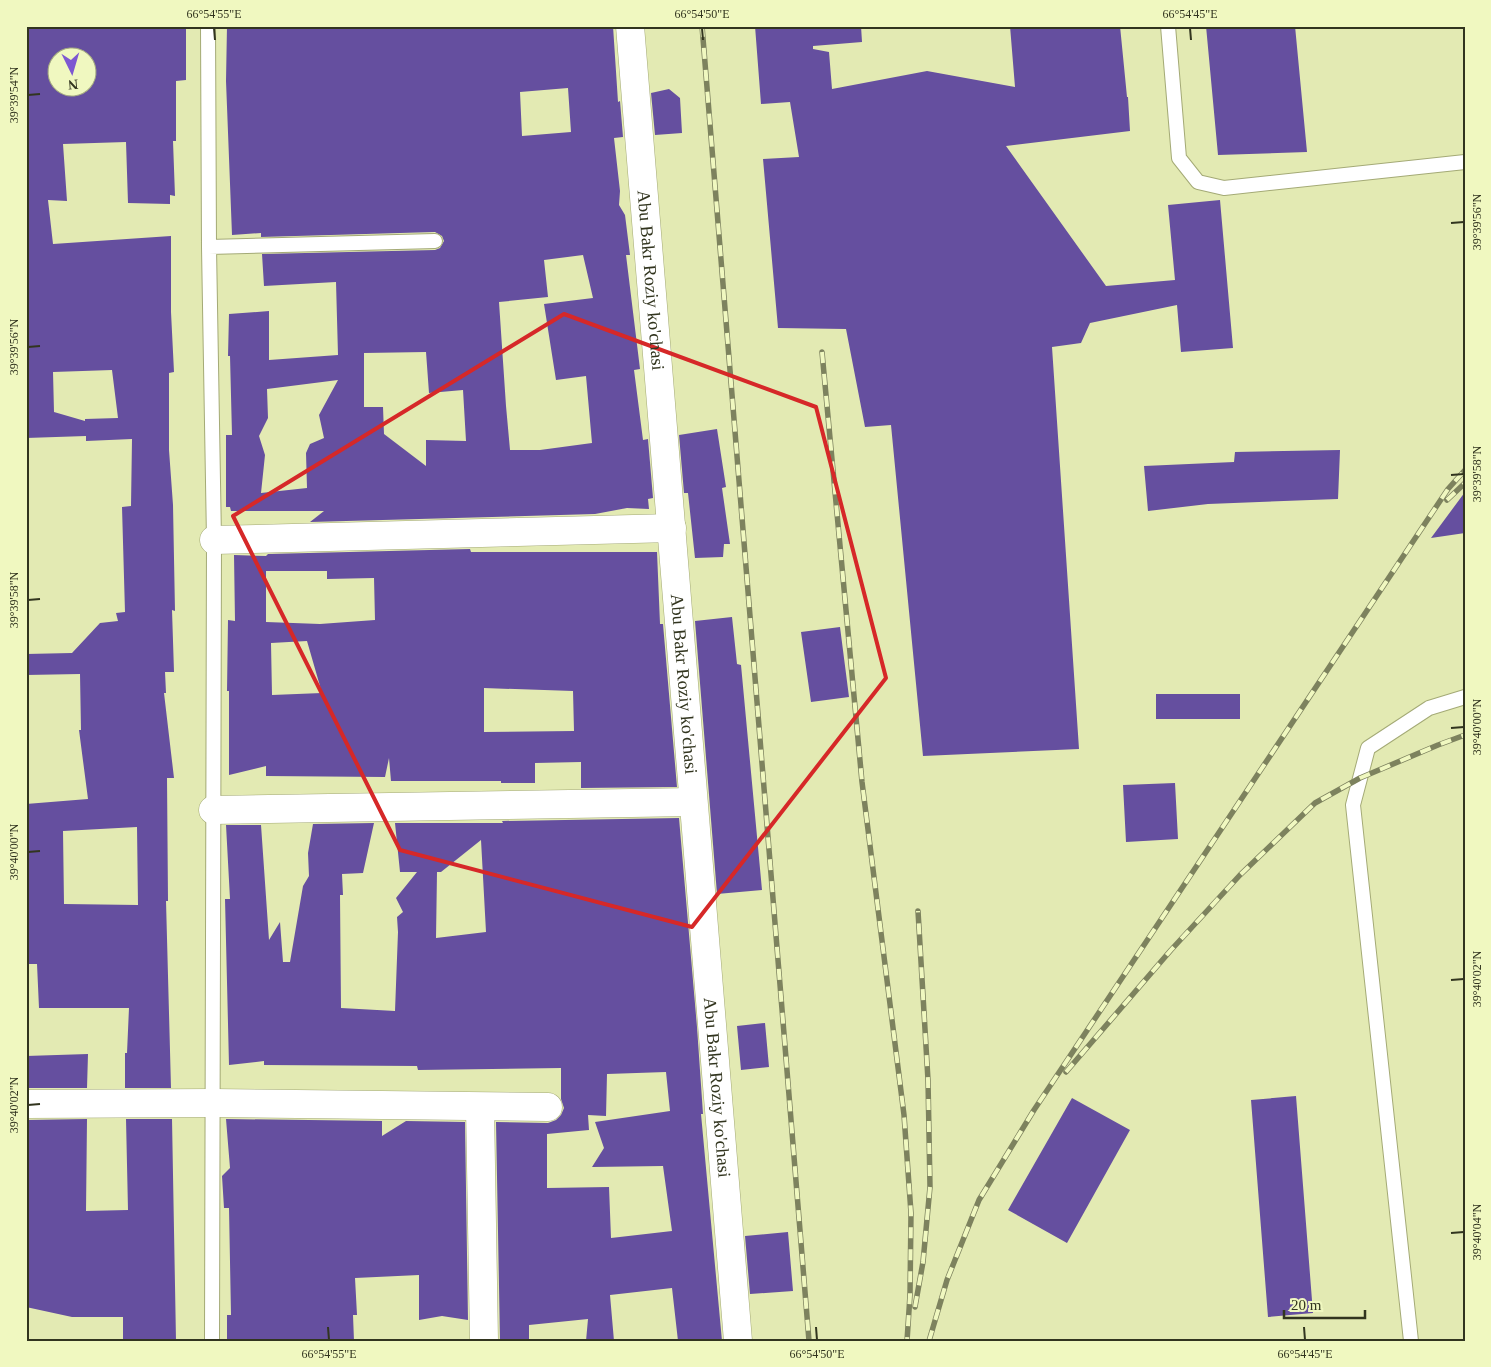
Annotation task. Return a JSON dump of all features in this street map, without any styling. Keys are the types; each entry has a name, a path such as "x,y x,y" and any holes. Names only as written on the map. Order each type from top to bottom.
{"street":[{"name":"Abu Bakr Roziy ko'chasi","path":"630,26 738,1341"},
{"path":"214,540 672,528"},
{"path":"213,810 693,802"},
{"path":"26,1104 213,1103 548,1107"},
{"path":"480,1107 484,1341"}],"lane":[{"path":"208,26 209,247 214,540 212,1341"},
{"path":"1168,26 1179,158 1198,182 1224,188 1465,162"},
{"path":"209,247 435,241"},
{"path":"1411,1341 1353,805 1368,748 1429,708 1465,697"}],"highlighted area":[{"path":"564,314 816,407 886,678 692,927 400,850 233,516"}],"building":[{"path":"26,26 186,26 186,80 176,81 176,141 173,141 175,196 170,195 170,204 128,203 126,142 63,144 67,201 48,200 53,244 171,236 171,312 174,372 169,373 169,450 173,505 175,611 172,610 174,672 165,672 166,693 164,693 174,778 167,778 168,901 166,901 171,1088 125,1088 125,1053 127,1053 129,1008 39,1008 37,964 26,964 26,804 88,799 79,730 81,730 80,674 26,675 26,654 72,653 100,623 118,621 116,613 125,612 122,507 131,506 132,439 86,441 86,436 26,438","holes":["112,370 118,418 85,419 85,421 54,412 53,372","137,827 138,905 64,904 63,831"]},
{"path":"227,26 362,26 364,29 379,26 613,26 618,102 620,101 623,137 614,138 620,191 619,205 625,215 630,255 626,255 640,369 634,370 643,440 648,439 653,498 648,499 649,509 627,508 595,514 310,522 324,511 231,511 230,507 226,507 226,435 232,435 230,356 228,356 229,314 269,311 269,360 338,355 336,282 264,286 262,254 435,250 440,248 444,241 442,236 435,232 261,237 261,233 232,235 226,81","holes":["568,88 571,132 522,136 520,92","583,255 593,298 544,304 556,380 586,376 592,443 540,450 510,450 499,302 548,297 544,260","426,352 429,393 463,390 466,441 426,440 426,466 384,434 383,407 364,407 364,353","338,380 319,415 324,438 310,444 306,453 307,488 261,493 265,455 259,436 268,418 267,389"]},
{"path":"755,26 861,26 862,42 813,46 813,49 829,52 832,89 927,71 1015,87 1010,26 1120,26 1130,131 1006,146 1106,286 1175,280 1168,205 1220,200 1233,348 1181,352 1177,305 1090,323 1081,343 1052,347 1079,749 923,756 891,425 865,427 846,329 778,328 763,159 799,157 790,102 761,104"},
{"path":"1206,26 1295,26 1307,152 1218,155"},
{"path":"669,89 680,98 682,133 655,135 651,93"},
{"path":"717,429 726,487 722,488 730,544 724,544 723,557 695,558 688,493 684,493 679,435"},
{"path":"1340,450 1338,499 1208,504 1148,511 1144,466 1234,462 1235,452"},
{"path":"1465,492 1465,533 1431,538"},
{"path":"470,549 471,552 657,552 660,624 663,624 677,787 581,788 581,762 535,763 535,783 501,783 501,781 391,781 389,758 385,777 266,776 266,766 229,775 228,620 235,621 234,555 266,556 268,554","holes":["266,571 327,571 327,579 374,578 375,620 320,624 266,622","307,641 322,693 272,695 271,643","484,688 573,691 574,731 484,732"]},
{"path":"732,617 737,664 741,665 762,890 717,894 695,621"},
{"path":"840,627 849,697 811,702 801,632"},
{"path":"1156,694 1240,694 1240,719 1156,719"},
{"path":"1175,783 1178,839 1126,842 1123,785"},
{"path":"679,818 697,1027 703,1114 701,1114 722,1341 678,1341 672,1288 610,1295 614,1341 586,1341 588,1319 529,1325 529,1341 500,1341 496,1122 548,1123 556,1120 564,1108 561,1099 561,1068 418,1070 417,1066 264,1065 264,1061 229,1065 225,899 230,899 226,825 261,825 269,940 280,922 283,962 290,962 303,886 309,876 308,853 313,824 374,823 363,873 342,874 343,895 340,895 341,1008 395,1011 397,917 403,912 396,898 417,872 400,872 395,823 503,823 502,821","holes":["481,840 486,932 436,938 437,872 441,872","666,1072 670,1111 595,1122 604,1148 592,1167 663,1166 672,1231 611,1238 609,1187 547,1188 547,1134 589,1130 588,1115 606,1116 607,1074"]},
{"path":"765,1023 769,1067 741,1070 737,1026"},
{"path":"88,1054 87,1088 26,1088 26,1056"},
{"path":"1296,1096 1313,1313 1268,1317 1251,1100"},
{"path":"1072,1098 1130,1130 1067,1243 1008,1210"},
{"path":"87,1119 86,1211 128,1210 126,1119 172,1119 176,1341 123,1341 123,1317 72,1317 26,1307 26,1120"},
{"path":"226,1119 382,1121 382,1136 406,1121 465,1122 468,1320 442,1316 419,1320 419,1275 355,1278 357,1315 353,1315 354,1341 227,1341 227,1315 231,1315 229,1208 224,1208 222,1176 230,1168"},
{"path":"788,1232 793,1291 750,1294 745,1236"}],"railway":[{"path":"702,26 809,1341"},
{"path":"822,352 862,782 904,1115 911,1213 910,1295 907,1341"},
{"path":"929,1341 947,1280 979,1200 1034,1110 1448,489 1465,470"},
{"path":"1447,500 1465,483"},
{"path":"1066,1072 1171,950 1240,875 1315,803 1360,778 1465,735"},
{"path":"915,1307 923,1262 930,1187 928,1080 918,911"}]}
